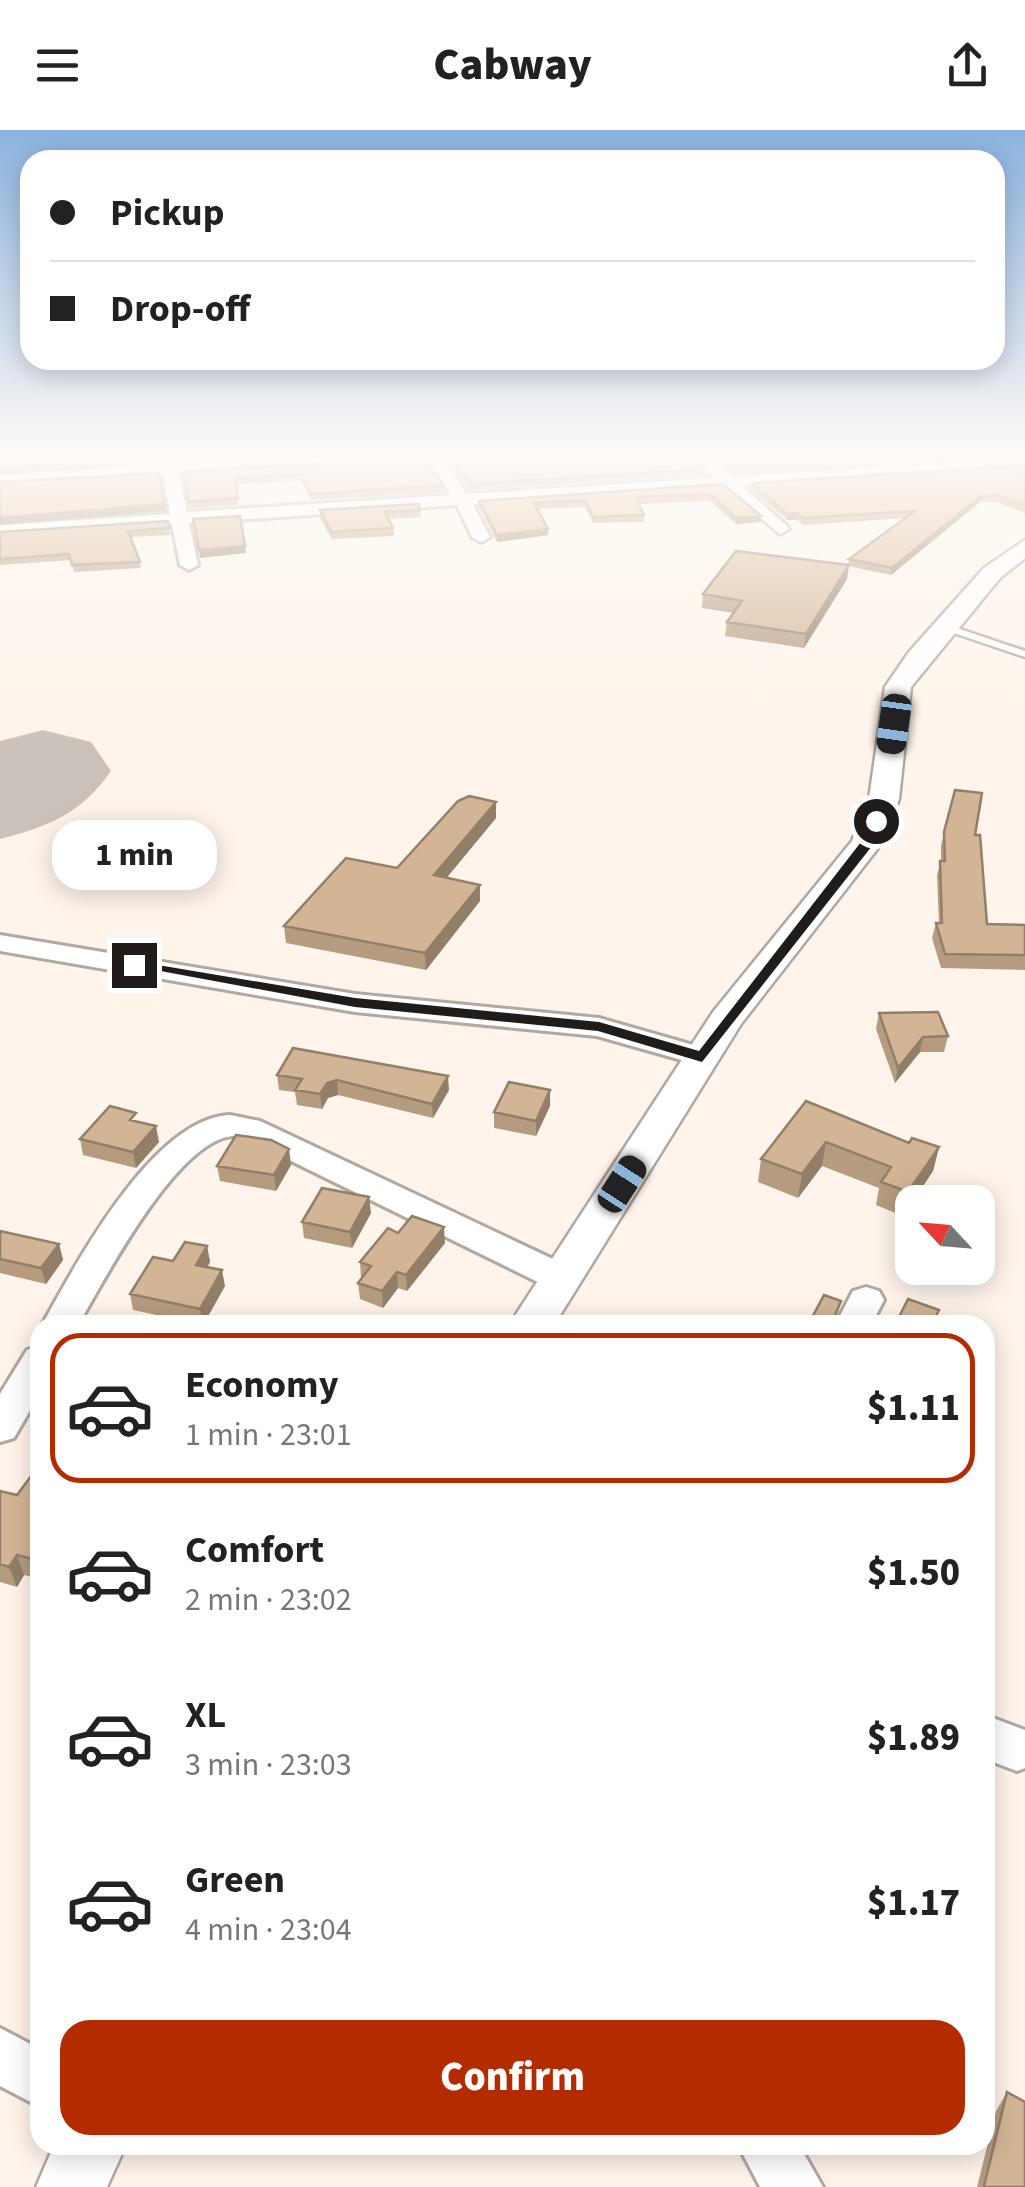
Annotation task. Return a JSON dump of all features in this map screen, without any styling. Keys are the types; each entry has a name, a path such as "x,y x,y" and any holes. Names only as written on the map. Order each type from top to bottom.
{"street":[{"path":"188,555 190,565"},
{"path":"537,1315 726,1020 867,843 884,798 898,687 944,627 992,574 1015,555"},
{"path":"0,943 355,1003 599,1027 702,1057"},
{"path":"66,1315 103,1252 152,1184 193,1139 210,1128 231,1124 250,1128 560,1278"},
{"path":"0,1428 30,1377"},
{"path":"0,2055 30,2074"},
{"path":"71,2187 86,2155"},
{"path":"773,2155 794,2187"}],"lane":[{"path":"944,627 1025,654"}],"building":[{"path":"0,555 55,555 0,559"},
{"path":"69,555 137,555 140,562 72,565"},
{"path":"733,555 768,555 849,565 806,634 727,622 742,601 703,594"},
{"path":"855,555 908,555 892,568 849,559"},
{"path":"955,790 982,793 975,835 980,835 987,924 1025,925 1025,955 945,954 936,923 942,923 940,861 945,861 944,832"},
{"path":"469,796 496,802 434,875 480,885 425,953 284,926 346,858 397,868 458,801"},
{"path":"938,1012 948,1036 923,1037 898,1068 879,1013"},
{"path":"293,1048 448,1076 432,1104 337,1080 327,1083 320,1094 295,1090 302,1079 277,1075"},
{"path":"509,1082 550,1090 536,1121 494,1112"},
{"path":"806,1101 909,1143 912,1138 939,1147 913,1185 895,1187 881,1182 891,1167 826,1142 802,1174 761,1159"},
{"path":"110,1106 136,1113 130,1120 156,1126 133,1152 80,1139"},
{"path":"236,1135 271,1140 289,1149 274,1175 217,1166"},
{"path":"322,1188 369,1197 350,1232 302,1222"},
{"path":"412,1216 444,1227 406,1275 397,1272 382,1291 358,1283 371,1266 360,1262 388,1228 398,1233"},
{"path":"0,1231 59,1244 41,1268 0,1259"},
{"path":"185,1242 207,1246 196,1265 222,1270 200,1309 130,1294 153,1257 173,1261"},
{"path":"824,1295 841,1301 835,1315 813,1315"},
{"path":"908,1299 939,1310 937,1315 900,1315"},
{"path":"30,1477 30,1558 17,1555 9,1567 0,1564 0,1491 17,1495"},
{"path":"1007,2092 1025,2102 1025,2187 984,2186 992,2155 995,2155"}],"runway":[{"path":"0,797 43,771"}],"route":[{"path":"134,965 355,1003 599,1027 702,1057 726,1020 867,843 876,821"}]}
